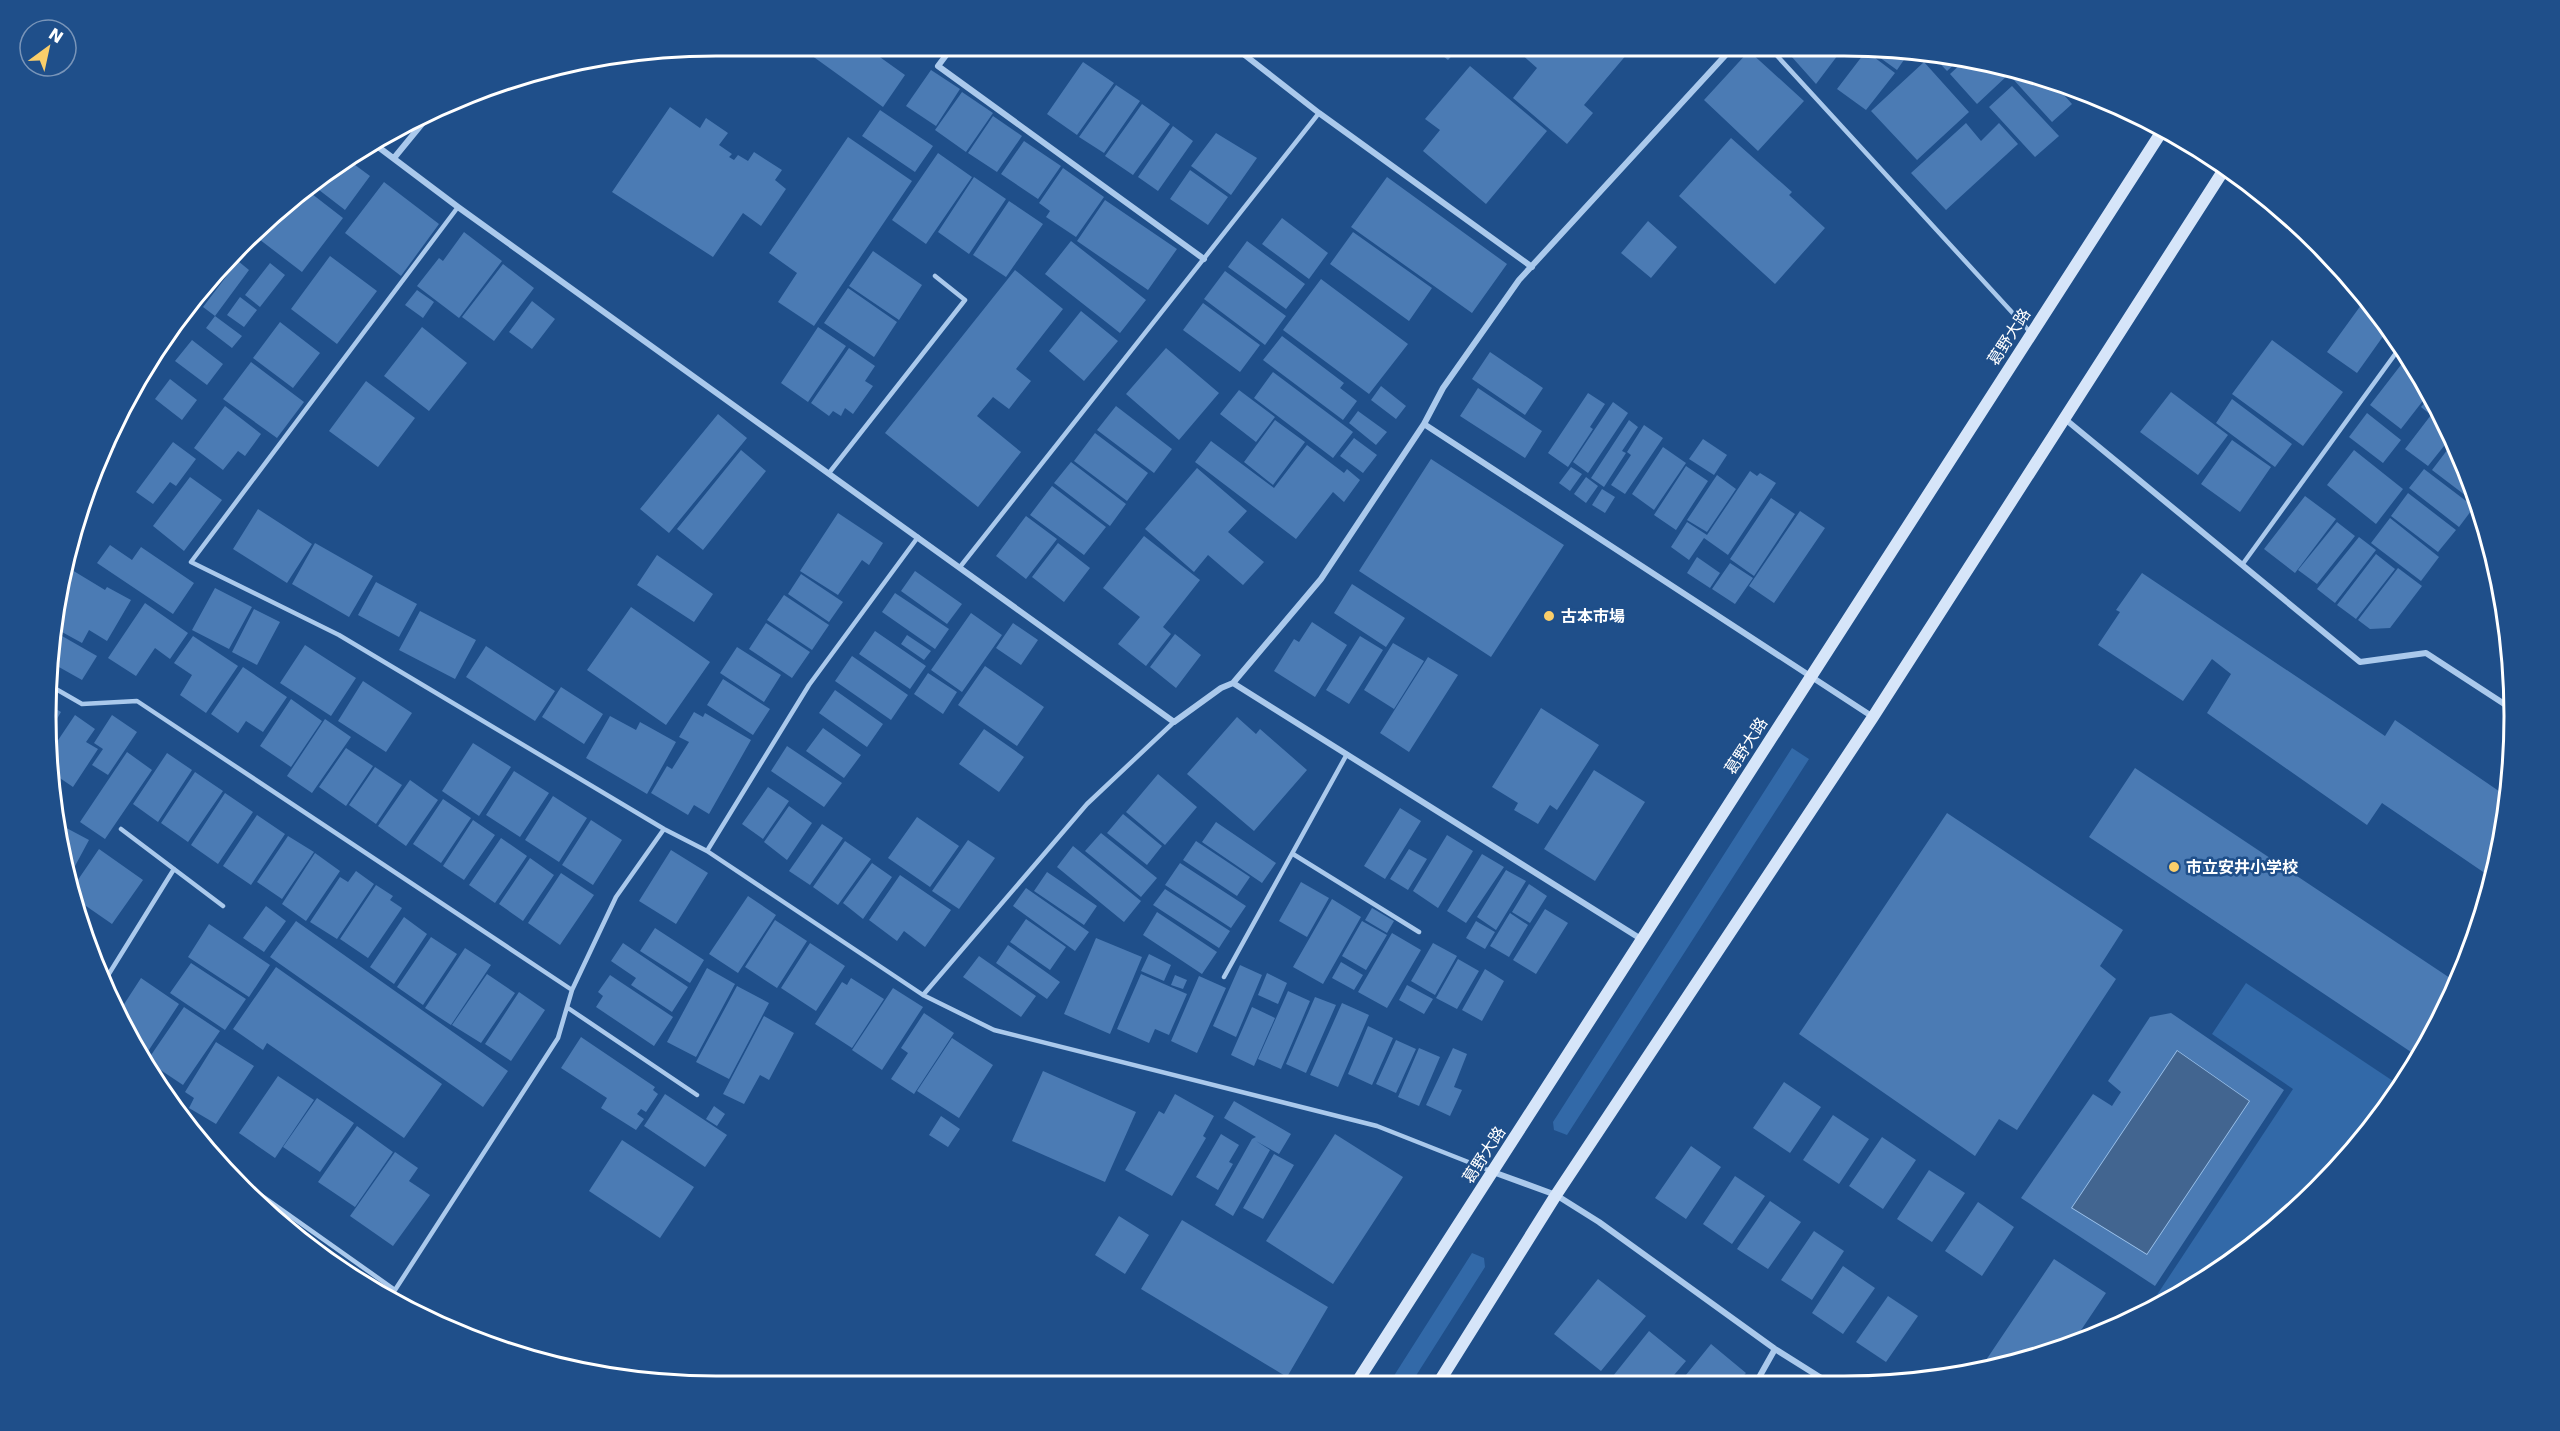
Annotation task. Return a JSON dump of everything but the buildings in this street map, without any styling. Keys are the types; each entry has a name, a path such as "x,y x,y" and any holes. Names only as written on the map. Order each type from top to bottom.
{"street":[{"path":"946,56 938,66 1204,259"},
{"path":"1246,56 1319,113 1532,267"},
{"path":"379,148 458,207 1174,722 1221,688 1233,683 1321,579 1424,424 1449,379 1519,280 1725,56"},
{"path":"394,158 420,126"},
{"name":"葛野大路","path":"1361,1376 2159,136"},
{"path":"1443,1376 1556,1195 1873,717 2221,174"},
{"path":"2064,418 2360,662 2426,653 2504,704"},
{"path":"1424,424 1873,717"},
{"path":"1233,683 1641,939"},
{"path":"1493,1172 1556,1195 1599,1222 1775,1349 1818,1376"},
{"path":"1760,1376 1775,1349"}],"lane":[{"path":"1776,56 2031,333"},
{"path":"960,567 1319,113"},
{"path":"458,207 191,562 339,635 664,829 707,851 923,995 994,1030 1377,1126 1493,1172"},
{"path":"829,473 965,300 935,276"},
{"path":"2242,565 2396,353"},
{"path":"707,851 809,685 918,537"},
{"path":"57,689 82,704 137,701 572,990"},
{"path":"923,995 1087,804 1174,722"},
{"path":"1224,977 1347,754"},
{"path":"121,829 223,906"},
{"path":"267,1200 395,1290 558,1038 572,990 616,897 664,829"},
{"path":"1293,854 1419,932"},
{"path":"109,974 174,869"},
{"path":"568,1008 697,1095"}],"shaded area":[{"path":"1792,748 1809,759 1567,1135 1554,1130 1553,1122"},
{"path":"2246,983 2393,1081 2341,1151 2280,1212 2211,1264 2156,1297 2293,1089 2212,1034"},
{"path":"2177,1050 2250,1101 2147,1255 2071,1208"},
{"path":"1472,1253 1484,1258 1485,1267 1416,1376 1394,1376"}],"place":[{"name":"古本市場","path":"1549,616"},
{"name":"市立安井小学校","path":"2174,867"}]}
